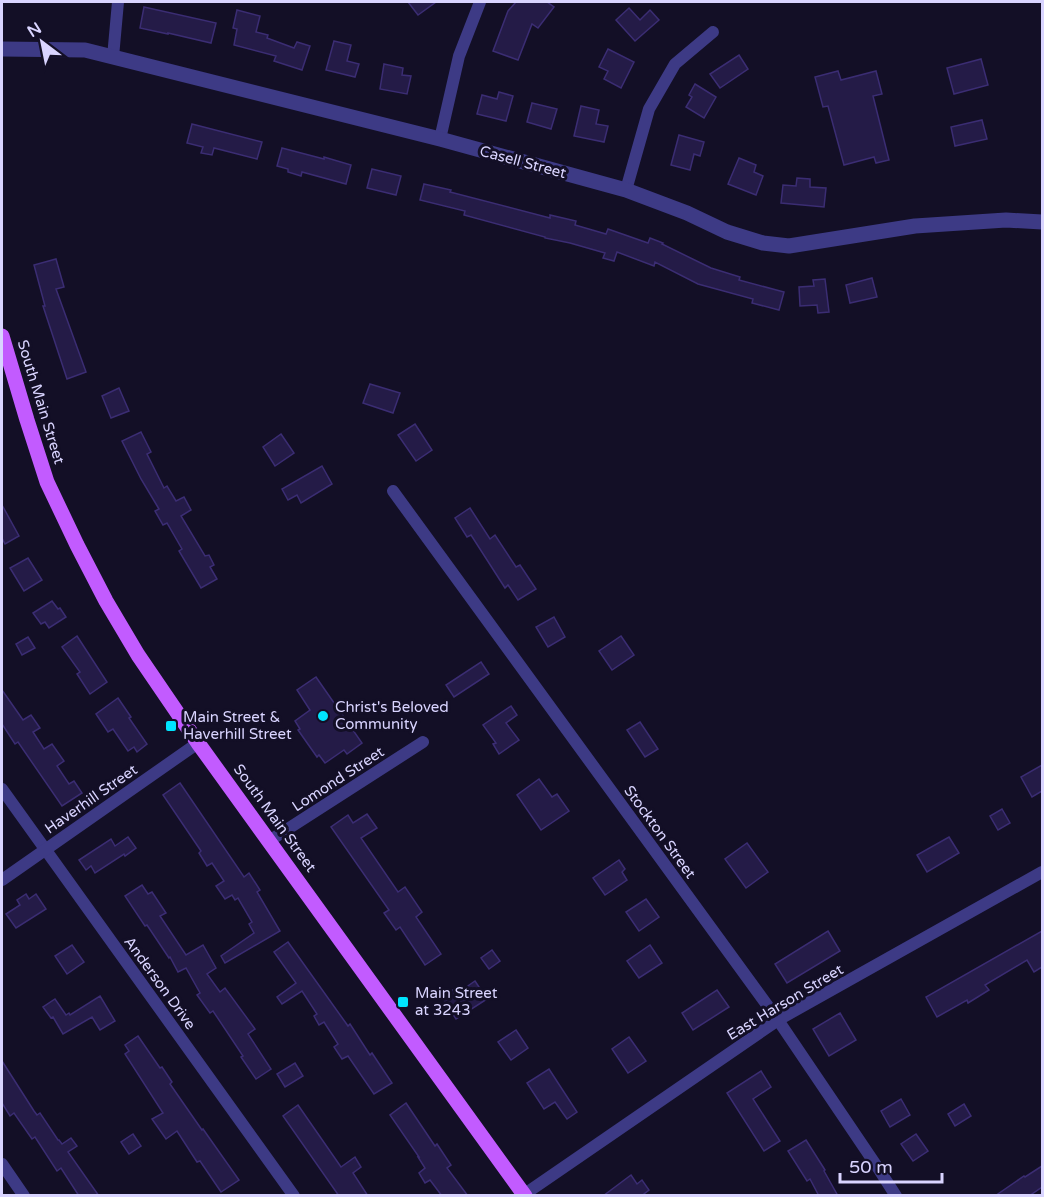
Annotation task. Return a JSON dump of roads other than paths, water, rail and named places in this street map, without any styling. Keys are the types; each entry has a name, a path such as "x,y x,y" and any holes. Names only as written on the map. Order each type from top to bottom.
{"main road":[{"name":"South Main Street","path":"2,336 47,482 105,601 138,655 198,743 524,1195"}],"street":[{"path":"113,57 118,2"},
{"path":"440,139 459,56 480,2"},
{"path":"626,190 649,109 675,64 712,32"},
{"name":"Casell Street","path":"2,49 85,50 440,139 626,190 687,213 727,232 763,243 789,246 915,226 1006,220 1042,222"},
{"name":"Stockton Street","path":"393,491 778,1020 896,1196"},
{"name":"Lomond Street","path":"269,841 423,742"},
{"name":"Haverhill Street","path":"2,880 198,743"},
{"name":"Anderson Drive","path":"2,789 294,1196"},
{"name":"East Harson Street","path":"524,1195 778,1020 1042,872"},
{"path":"2,1164 24,1196"}],"place":[{"name":"Christ's Beloved Community","path":"323,716"},
{"name":"Main Street & Haverhill Street","path":"171,726"},
{"name":"Main Street at 3243","path":"403,1002"}]}
